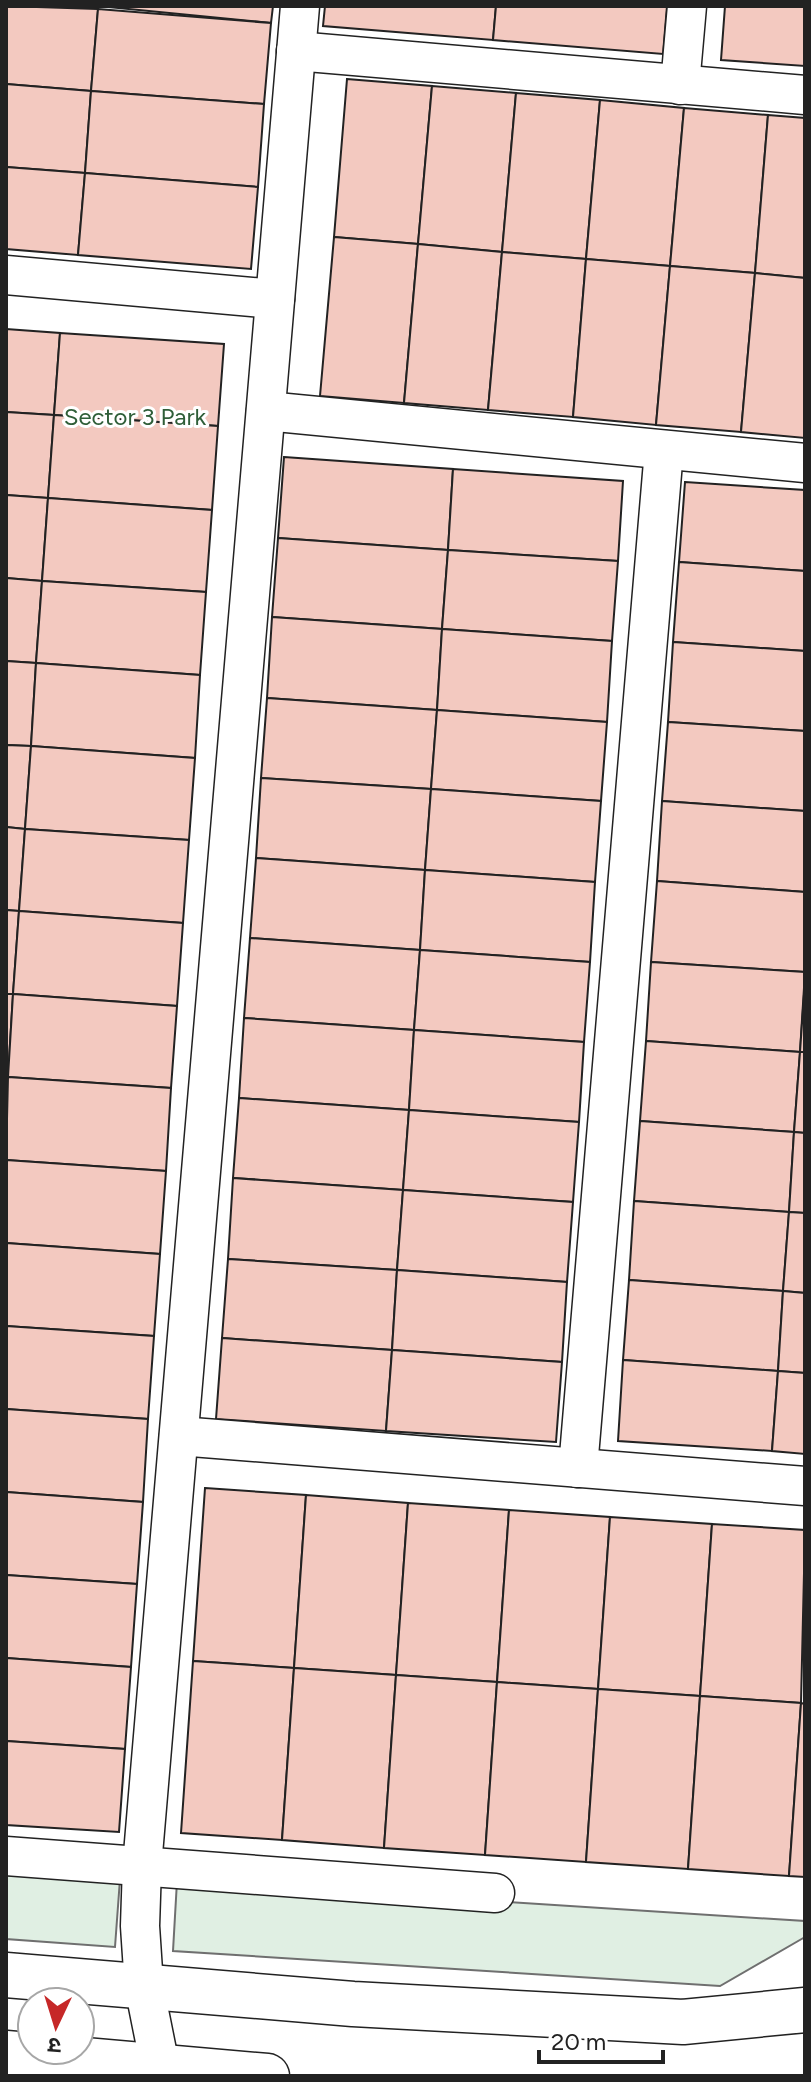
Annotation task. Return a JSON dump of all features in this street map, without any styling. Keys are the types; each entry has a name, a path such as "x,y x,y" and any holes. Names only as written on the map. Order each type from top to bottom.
{"street":[{"path":"162,2071 144,1986 140,1926 142,1866 300,6"},
{"path":"680,85 687,6"},
{"path":"296,51 805,95"},
{"path":"6,275 275,299"},
{"path":"266,411 805,463"},
{"path":"578,1468 664,450"},
{"path":"179,1436 805,1486"},
{"path":"6,1856 495,1893"},
{"path":"6,1975 353,2004 683,2022 805,2010"},
{"path":"6,2053 162,2071 267,2076"}],"green space":[{"path":"6,1870 120,1879 115,1947 6,1939"},
{"path":"177,1881 805,1921 805,1937 720,1986 173,1951"}],"building":[{"path":"6,6 98,9 91,91 6,84"},
{"path":"98,6 273,6 271,23"},
{"path":"325,6 496,6 493,40 323,26"},
{"path":"496,6 667,6 663,54 493,40"},
{"path":"725,6 805,6 805,66 721,60"},
{"path":"98,9 271,23 264,104 91,91"},
{"path":"347,79 432,86 418,244 334,237"},
{"path":"6,84 91,91 85,173 6,167"},
{"path":"432,86 516,93 502,252 418,244"},
{"path":"91,91 264,104 258,187 85,173"},
{"path":"516,93 600,100 586,259 502,252"},
{"path":"600,100 684,108 670,266 586,259"},
{"path":"684,108 768,115 755,273 670,266"},
{"path":"768,115 805,118 805,278 755,273"},
{"path":"6,167 85,173 78,255 6,249"},
{"path":"85,173 258,187 251,269 78,255"},
{"path":"334,237 418,244 404,403 320,396"},
{"path":"418,244 502,252 488,410 404,403"},
{"path":"502,252 586,259 573,417 488,410"},
{"path":"586,259 670,266 656,425 573,417"},
{"path":"670,266 755,273 741,432 656,425"},
{"path":"755,273 805,278 805,438 741,432"},
{"path":"6,329 60,333 54,415 6,412"},
{"path":"60,333 224,344 218,426 54,415"},
{"path":"6,412 54,415 48,498 6,495"},
{"path":"54,415 218,426 212,510 48,498"},
{"path":"284,457 453,469 448,550 278,538"},
{"path":"453,469 623,481 618,561 448,550"},
{"path":"685,482 805,490 805,571 679,562"},
{"path":"6,495 48,498 42,581 6,578"},
{"path":"48,498 212,510 206,592 42,581"},
{"path":"278,538 448,550 442,629 272,617"},
{"path":"448,550 618,561 612,641 442,629"},
{"path":"679,562 805,571 805,651 673,642"},
{"path":"6,578 42,581 36,663 6,661"},
{"path":"42,581 206,592 200,675 36,663"},
{"path":"272,617 442,629 437,710 267,698"},
{"path":"442,629 612,641 607,722 437,710"},
{"path":"673,642 805,651 805,731 668,722"},
{"path":"6,661 36,663 31,746 6,745"},
{"path":"36,663 200,675 195,758 31,746"},
{"path":"267,698 437,710 431,789 261,778"},
{"path":"437,710 607,722 601,801 431,789"},
{"path":"668,722 805,731 805,811 662,801"},
{"path":"6,745 31,746 25,829 6,827"},
{"path":"31,746 195,758 189,840 25,829"},
{"path":"261,778 431,789 425,870 256,858"},
{"path":"431,789 601,801 595,882 425,870"},
{"path":"662,801 805,811 805,892 657,881"},
{"path":"6,827 25,829 19,911 6,910"},
{"path":"25,829 189,840 183,923 19,911"},
{"path":"256,858 425,870 420,950 250,938"},
{"path":"425,870 595,882 590,962 420,950"},
{"path":"657,881 805,892 805,972 651,962"},
{"path":"6,910 19,911 13,994 6,994"},
{"path":"19,911 183,923 177,1006 13,994"},
{"path":"250,938 420,950 414,1030 244,1018"},
{"path":"420,950 590,962 584,1042 414,1030"},
{"path":"651,962 805,972 800,1052 646,1041"},
{"path":"805,980 805,1052 800,1052"},
{"path":"6,994 13,994 8,1077 6,1077"},
{"path":"13,994 177,1006 171,1088 8,1077"},
{"path":"244,1018 414,1030 409,1110 239,1098"},
{"path":"414,1030 584,1042 579,1122 409,1110"},
{"path":"646,1041 800,1052 794,1132 640,1121"},
{"path":"800,1052 805,1052 805,1133 794,1132"},
{"path":"8,1077 171,1088 166,1171 6,1160"},
{"path":"239,1098 409,1110 403,1190 233,1178"},
{"path":"409,1110 579,1122 573,1202 403,1190"},
{"path":"640,1121 794,1132 789,1212 634,1201"},
{"path":"794,1132 805,1133 805,1213 789,1212"},
{"path":"6,1160 166,1171 160,1254 6,1243"},
{"path":"233,1178 403,1190 397,1270 228,1259"},
{"path":"403,1190 573,1202 567,1282 397,1270"},
{"path":"634,1201 789,1212 783,1291 629,1280"},
{"path":"789,1212 805,1213 805,1293 783,1291"},
{"path":"6,1243 160,1254 154,1336 6,1326"},
{"path":"228,1259 397,1270 392,1350 222,1338"},
{"path":"397,1270 567,1282 562,1362 392,1350"},
{"path":"629,1280 783,1291 778,1371 623,1360"},
{"path":"783,1291 805,1293 805,1373 778,1371"},
{"path":"6,1326 154,1336 148,1419 6,1409"},
{"path":"222,1338 392,1350 386,1431 216,1419"},
{"path":"392,1350 562,1362 556,1442 386,1431"},
{"path":"623,1360 778,1371 772,1451 618,1441"},
{"path":"778,1371 805,1373 805,1454 772,1451"},
{"path":"6,1409 148,1419 143,1502 6,1492"},
{"path":"205,1488 306,1495 294,1668 193,1661"},
{"path":"6,1492 143,1502 137,1584 6,1575"},
{"path":"306,1495 408,1503 396,1675 294,1668"},
{"path":"408,1503 509,1510 497,1682 396,1675"},
{"path":"509,1510 610,1517 598,1689 497,1682"},
{"path":"610,1517 712,1524 700,1696 598,1689"},
{"path":"712,1524 805,1530 801,1703 700,1696"},
{"path":"6,1575 137,1584 131,1667 6,1658"},
{"path":"6,1658 131,1667 125,1749 6,1741"},
{"path":"193,1661 294,1668 282,1840 181,1833"},
{"path":"294,1668 396,1675 384,1848 282,1840"},
{"path":"396,1675 497,1682 485,1855 384,1848"},
{"path":"497,1682 598,1689 586,1862 485,1855"},
{"path":"598,1689 700,1696 688,1869 586,1862"},
{"path":"700,1696 801,1703 789,1876 688,1869"},
{"path":"801,1703 805,1704 805,1877 789,1876"},
{"path":"6,1741 125,1749 119,1832 6,1825"}],"park label":[{"name":"Sector 3 Park","path":"135,417"}]}
